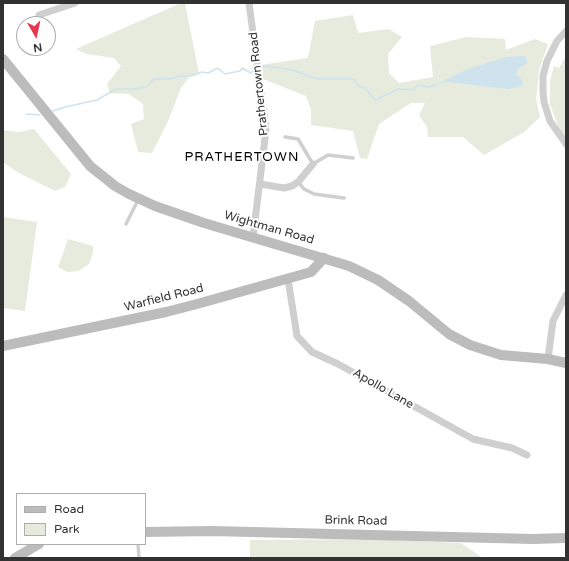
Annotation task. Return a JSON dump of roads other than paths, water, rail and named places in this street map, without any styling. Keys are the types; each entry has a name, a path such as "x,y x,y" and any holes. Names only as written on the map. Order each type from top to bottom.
{"main road":[{"name":"Wightman Road","path":"3,59 90,166 115,186 139,199 204,223 349,266 378,280 409,302 449,334 470,345 501,355 548,359 566,363"},
{"name":"Warfield Road","path":"3,346 166,312 288,279 311,272 324,258"},
{"name":"Brink Road","path":"146,532 212,531 533,539 566,538"},
{"path":"15,558 37,545"}],"street":[{"path":"39,15 75,3"},
{"name":"Prathertown Road","path":"250,3 266,130 252,237"},
{"path":"566,31 557,41 547,61 543,76 543,92 544,102 550,121 566,144"},
{"path":"260,184 284,188 292,186 298,182 313,164"},
{"name":"Apollo Lane","path":"288,279 297,336 312,352 338,364 473,439 512,448 527,455"},
{"path":"548,359 553,321 566,295"}],"lane":[{"path":"285,137 298,139 313,164 328,155 353,158"},
{"path":"298,182 304,189 314,194 344,198"},
{"path":"126,224 139,199"},
{"path":"138,545 139,558"}],"water":[{"path":"506,57 526,57 527,63 519,68 516,74 521,79 523,86 508,89 448,82 437,84 468,69"}],"waterway":[{"path":"262,66 295,71 318,79 353,79 359,86 366,89 375,100 399,89 413,90 418,85 429,87 438,84"},
{"path":"53,111 97,100 116,89 146,87 154,79 169,79 180,76 191,76 202,72 208,73 218,68 225,74 240,71 242,68 251,73 255,68"},
{"path":"26,114 40,115"}],"district":[{"name":"PRATHERTOWN","path":"242,158"}]}
